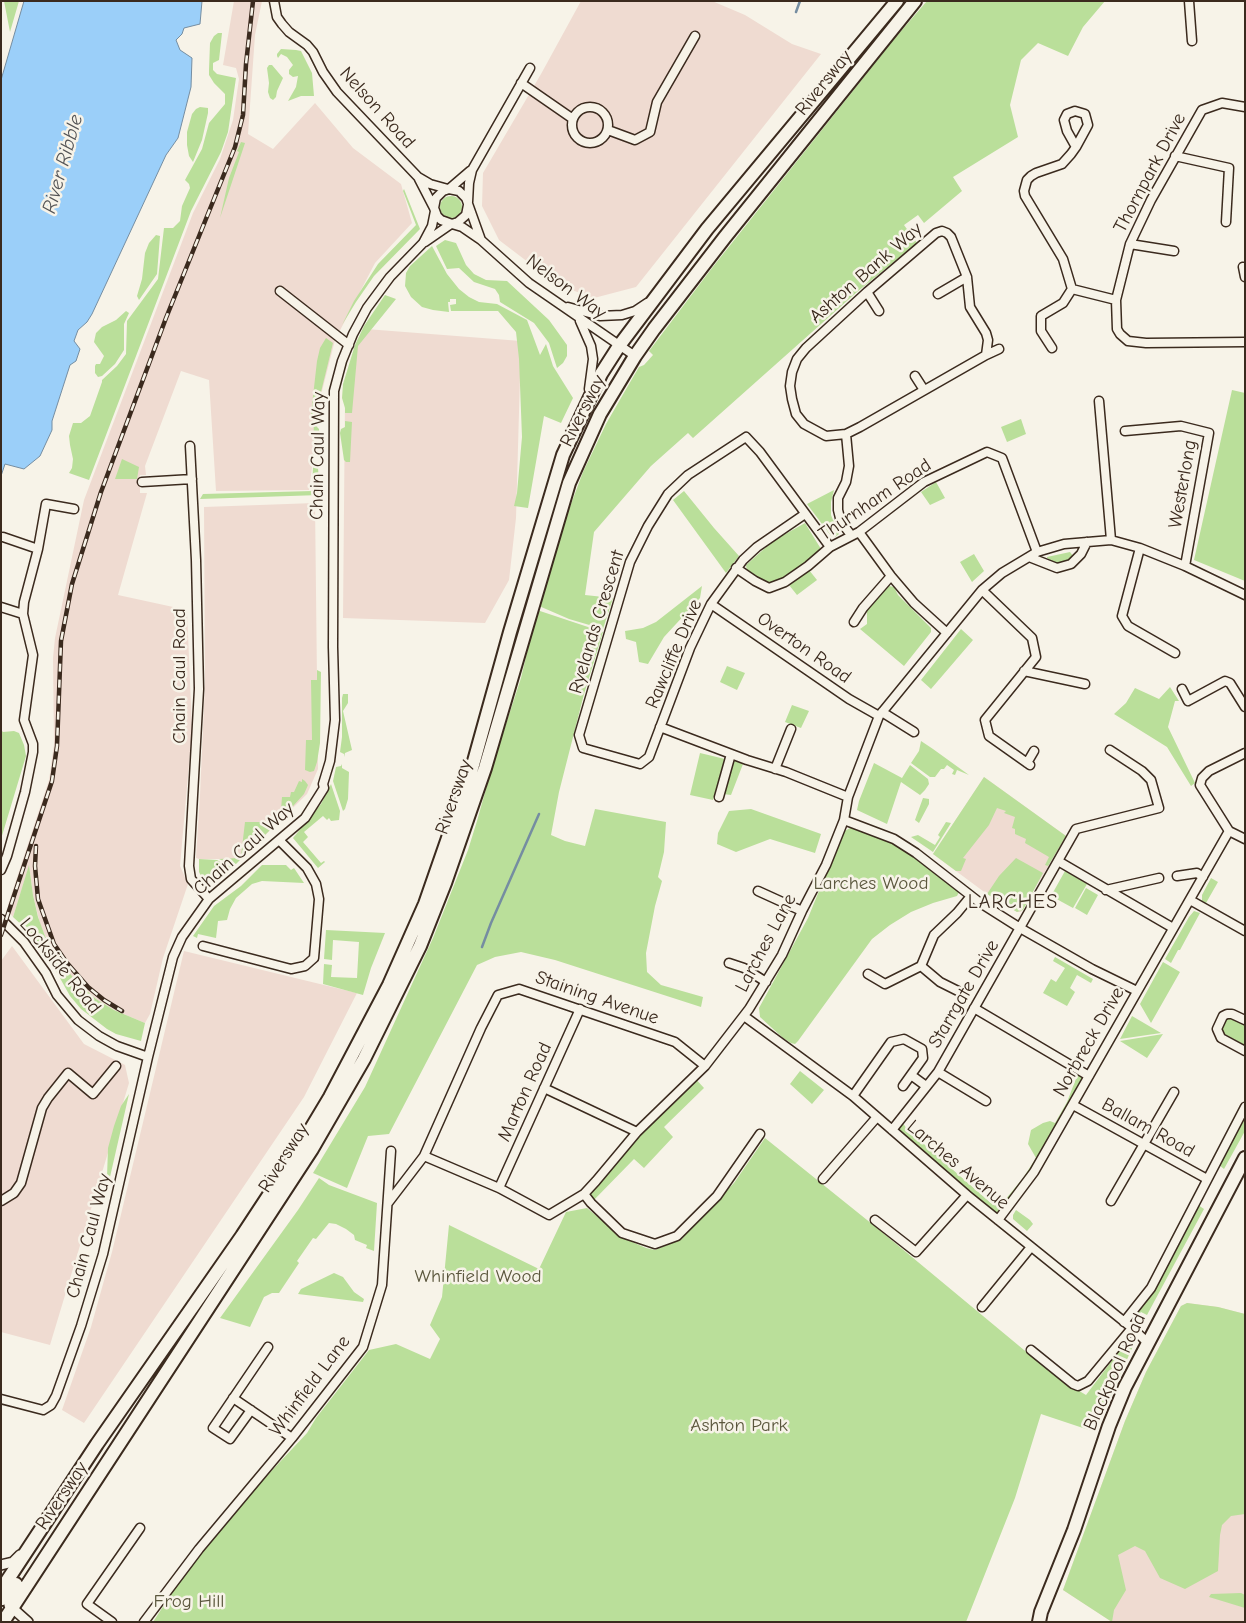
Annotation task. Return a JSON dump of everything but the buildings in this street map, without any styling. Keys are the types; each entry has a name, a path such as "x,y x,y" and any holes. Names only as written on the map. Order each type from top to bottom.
{"highway":[{"name":"Riversway","path":"4,1601 76,1508 312,1149 364,1058 420,946 445,883 485,768 569,483 626,350 656,295 707,228 897,1"},
{"name":"Riversway","path":"4,1601 34,1540 97,1444 294,1158 330,1097 389,985 425,904 472,772 510,632 563,455 586,404 626,350 725,237 915,1"},
{"name":"Blackpool Road","path":"1038,1618 1074,1530 1113,1416 1147,1342 1243,1164"},
{"path":"3,1622 4,1601"}],"street":[{"name":"Nelson Road","path":"274,1 282,24 313,52 323,72 338,92 418,177 430,184 448,189"},
{"path":"1189,1 1192,41"},
{"path":"608,130 635,140 650,132 657,102 695,36"},
{"path":"472,170 436,198 434,209 441,220 452,224 458,222 466,215 468,182 472,170 530,68"},
{"path":"521,83 574,119"},
{"name":"Thornpark Drive","path":"1245,107 1222,102 1202,110 1151,200 1130,244 1116,300 1117,328 1120,334 1128,341 1136,343 1245,342"},
{"path":"587,108 598,109 603,112 608,120 608,130 605,136 598,142 585,143 575,135 573,130 574,119 581,110 587,108"},
{"path":"1052,348 1041,331 1041,316 1063,303 1072,289 1063,259 1025,196 1024,190 1027,180 1031,176 1062,164 1076,147"},
{"path":"1176,156 1229,168 1226,222"},
{"name":"Nelson Road","path":"418,177 434,209"},
{"path":"448,189 459,191 466,198 468,204"},
{"name":"Nelson Way","path":"468,204 481,240"},
{"name":"Chain Caul Way","path":"423,243 432,226 434,209"},
{"name":"Nelson Way","path":"452,224 467,230 481,240 529,282 626,350"},
{"name":"Chain Caul Way","path":"1,1399 43,1410 51,1405 56,1396 103,1254 148,1057 176,950 182,937 209,899 305,818 316,804 324,788 323,784 330,761 335,720 333,597 334,391 342,361 367,308 386,282 423,243 452,224"},
{"name":"Ashton Bank Way","path":"986,355 988,340 986,333 970,307 967,277 951,237 942,231 932,236 867,292 806,348 797,359 792,372 790,386 796,414 804,424 826,436 846,434 999,349"},
{"path":"1130,244 1174,251"},
{"path":"1243,267 1245,277"},
{"path":"938,294 967,277"},
{"path":"1072,289 1116,300"},
{"path":"280,291 349,345"},
{"path":"867,292 879,311"},
{"path":"561,305 600,316 614,316 635,312 656,295"},
{"path":"579,318 587,334 592,352 591,382 586,404"},
{"path":"915,376 924,390"},
{"path":"1099,401 1111,540 1140,548 1185,566 1245,596"},
{"name":"Westerlong","path":"1125,431 1181,426 1209,434 1185,566"},
{"path":"846,434 849,466 846,482 838,498 841,522 855,534 914,603 947,633"},
{"name":"Ryelands Crescent","path":"660,728 649,757 640,764 583,748 579,735 629,566 648,526 668,494 688,476 746,437 760,452 830,547"},
{"name":"Chain Caul Road","path":"190,446 196,560 199,689 190,866 191,879 209,899"},
{"name":"Thurnham Road","path":"736,568 769,588 785,582 830,547 855,534 924,482 987,452 1002,458 1037,552"},
{"path":"142,482 192,480"},
{"path":"1,870 7,856 25,792 33,752 33,744 24,720 33,655 23,614 24,602 38,548 46,504 74,509"},
{"name":"Rawcliffe Drive","path":"660,728 690,648 711,604 736,568 757,547 805,514"},
{"path":"3,537 38,548"},
{"name":"Larches Lane","path":"499,1188 549,1215 584,1194 638,1132 705,1066 744,1016 782,955 826,865 844,820 848,797 881,714 982,590 1002,573 1037,552 1064,544 1111,540"},
{"path":"1029,557 1057,568 1071,564 1081,554 1087,542"},
{"path":"1140,548 1122,616 1128,626 1175,653"},
{"path":"854,622 863,608 891,576"},
{"path":"982,590 1032,638 1036,657 985,720 989,736 1028,764 1034,751"},
{"name":"Overton Road","path":"711,604 849,699 914,732"},
{"path":"1,608 23,614"},
{"path":"1024,671 1085,684"},
{"path":"1182,689 1188,701 1225,681 1230,683 1245,707"},
{"path":"660,728 848,797"},
{"path":"775,769 791,729"},
{"name":"Starrgate Drive","path":"892,1130 938,1072 1076,829 1159,808 1151,780 1142,771 1110,750"},
{"path":"1245,753 1209,771 1202,778 1200,785 1229,831 1245,839"},
{"path":"719,797 731,754"},
{"path":"844,820 894,839 916,853 970,896 1020,928 1092,969 1137,991"},
{"name":"Norbreck Drive","path":"998,1220 1034,1172 1229,831"},
{"path":"203,946 291,969 306,966 314,958 319,899 316,884 306,868 280,840"},
{"path":"1058,861 1173,928"},
{"path":"1177,876 1197,873 1203,876"},
{"path":"1106,890 1160,878"},
{"path":"758,891 802,911"},
{"path":"868,974 884,984 920,966 934,935 957,913 970,896"},
{"path":"1190,900 1245,932"},
{"name":"Lockside Road","path":"1,920 29,950 46,974 57,995 78,1020 99,1036 117,1046 148,1057"},
{"path":"729,963 744,968 766,982"},
{"path":"920,966 940,982 958,991"},
{"name":"Staining Avenue","path":"424,1156 481,1028 498,995 519,989 675,1042 705,1066"},
{"path":"974,1008 1089,1076"},
{"name":"Marton Road","path":"499,1188 580,1010"},
{"path":"1245,1020 1232,1014 1227,1014 1223,1016 1217,1029 1221,1038 1245,1051"},
{"name":"Larches Avenue","path":"744,1016 853,1096 998,1220 1147,1342"},
{"path":"853,1096 891,1042 904,1039 922,1050 923,1058 903,1086"},
{"path":"1,1201 14,1194 21,1184 42,1108 68,1073 93,1094 116,1066"},
{"path":"938,1072 986,1101"},
{"path":"911,1075 926,1086"},
{"path":"544,1088 638,1132"},
{"path":"1111,1201 1174,1092"},
{"name":"Ballam Road","path":"1072,1105 1207,1179"},
{"name":"Blackpool Road","path":"1124,1322 1150,1288 1245,1107"},
{"path":"823,1179 877,1117"},
{"path":"584,1194 622,1233 654,1244 677,1236 717,1196 760,1134"},
{"name":"Whinfield Lane","path":"144,1622 199,1549 292,1438 363,1347 382,1285 391,1151"},
{"path":"388,1203 424,1156 499,1188"},
{"path":"875,1220 916,1252 967,1194"},
{"path":"982,1307 1031,1247"},
{"path":"1031,1350 1078,1386 1088,1381 1132,1328"},
{"path":"251,1410 230,1439 213,1428 268,1347"},
{"path":"233,1398 292,1438"},
{"path":"112,1622 87,1604 140,1528"},
{"path":"1,1565 13,1562 34,1540"},
{"path":"4,1601 28,1622"}],"shaded area":[{"path":"234,1 262,1 255,35 248,134 273,149 315,103 353,148 401,184 412,223 375,263 335,340 322,391 309,490 216,491 209,380 181,371 145,466 146,475 140,475 140,493 147,493 118,595 187,610 192,730 180,866 188,884 163,958 150,1014 145,1023 114,1010 96,999 61,965 49,945 40,924 29,866 13,917 8,911 8,905 49,780 54,744 53,658 55,638 84,500 193,213 220,159 233,120 239,79 236,68 223,65"},
{"path":"581,1 712,1 745,15 792,44 821,54 636,287 594,298 558,285 499,240 482,206 483,173"},
{"path":"366,329 521,341 516,518 509,580 485,623 343,618 345,398 355,350"},
{"path":"315,503 318,769 307,794 241,859 199,859 196,858 205,683 204,507"},
{"path":"984,777 1066,836 1021,912 1017,912 987,894 933,854"},
{"path":"12,946 84,1044 125,1065 129,1083 50,1345 1,1332 1,961"},
{"path":"184,951 357,993 304,1097 84,1423 62,1410 91,1327 112,1252"},
{"path":"1187,1303 1218,1307 1245,1314 1245,1622 1112,1622 1063,1590 1125,1421 1146,1372 1181,1306"}],"green space":[{"path":"4,1 19,1 10,32"},
{"path":"927,1 1105,1 1083,27 1068,56 1038,43 1021,60 1010,105 1018,137 953,177 962,191 924,223 918,215 904,225 917,243 857,292 693,438 688,433 651,466 594,532 585,595 613,598 603,629 569,619 539,606 562,528 583,472 606,424 639,367 644,365 653,355 649,351 712,268 895,38"},
{"path":"218,33 222,33 219,60 213,63 213,70 217,74 236,78 228,132 221,152 191,211 89,480 69,473 72,468 73,459 69,436 73,423 81,423 90,416 102,380 117,366 126,354 127,321 158,279 164,228 173,228 180,221 182,206 190,188 185,180 202,149 209,123 225,104 225,94 209,75 210,43"},
{"path":"281,49 301,51 312,73 314,96 301,96 288,101 296,87 298,76 293,77 289,74 289,70 293,65 287,57 281,54 278,58 277,54"},
{"path":"269,65 272,65 283,78 273,100 268,92 267,68"},
{"path":"200,107 208,108 208,113 202,140 193,162 189,156 187,132 192,114"},
{"path":"241,142 245,143 220,218 229,178"},
{"path":"404,189 420,229 374,276 342,325 354,301 378,264 416,225 403,191"},
{"path":"451,196 459,199 462,207 459,215 451,218 443,215 440,207 443,199"},
{"path":"156,235 160,236 157,274 139,300 137,296 142,279 145,253 149,243"},
{"path":"445,240 456,243 466,265 474,274 486,280 507,281 549,320 567,345 567,356 563,363 557,368 549,343 534,323 500,302 499,295 495,289 474,282 459,268 447,269 436,246"},
{"path":"432,246 447,274 459,289 469,297 479,302 497,304 527,320 540,355 546,344 553,366 573,398 561,423 544,416 528,508 514,506 522,437 516,332 498,311 451,311 450,305 456,304 456,299 450,299 450,302 448,302 449,312 433,310 422,307 411,297 405,286 406,273 410,266"},
{"path":"385,295 396,299 358,346 352,413 345,413 342,398 343,384 355,345 364,326"},
{"path":"126,311 129,313 124,324 124,350 115,364 102,376 98,377 95,373 95,366 100,364 104,356 94,342 96,333"},
{"path":"326,338 333,343 321,392 318,418 315,419 315,425 319,429 318,455 313,456 314,419 311,419 311,414 317,361 320,348"},
{"path":"1232,390 1245,393 1245,581 1194,560"},
{"path":"1021,419 1026,434 1007,442 1001,427"},
{"path":"345,421 352,422 350,462 344,460 340,433 341,429 345,427"},
{"path":"122,459 139,467 137,479 115,479"},
{"path":"313,467 318,468 320,495 200,499 203,494 312,491"},
{"path":"936,482 945,498 930,505 921,492"},
{"path":"834,490 831,502 831,515 839,528 839,534 835,537 831,536 807,504"},
{"path":"684,491 739,556 726,573 673,500"},
{"path":"805,523 821,549 803,567 781,581 767,585 747,572 746,565 773,541"},
{"path":"1070,552 1073,556 1067,562 1057,564 1047,558 1047,557"},
{"path":"974,554 984,571 972,582 960,562"},
{"path":"809,570 817,580 797,595 789,585"},
{"path":"702,586 700,598 664,637 648,664 639,662 636,642 626,639 625,631 643,628 656,622"},
{"path":"889,586 894,587 898,595 931,628 931,632 904,666 860,629 867,624 867,610"},
{"path":"537,610 603,632 584,694 559,792 551,835 585,846 595,809 666,822 664,852 658,877 662,881 646,953 647,972 661,985 703,997 701,1007 555,960 521,952 495,957 477,965 389,1134 368,1136 347,1188 313,1173 365,1087 433,938 468,850 521,678"},
{"path":"961,629 973,640 931,689 921,680"},
{"path":"727,666 745,673 737,690 720,682"},
{"path":"317,670 321,672 320,743 314,771 310,772 305,770 306,740 312,740 311,680 317,680"},
{"path":"1170,687 1179,701 1175,701 1168,727 1195,783 1191,786 1167,747 1114,714 1126,703 1135,688 1159,699"},
{"path":"343,694 348,694 348,703 343,711 352,750 345,753 344,757 344,754 340,752"},
{"path":"792,705 809,711 801,728 785,722"},
{"path":"1,730 3,732 14,731 19,733 26,756 1,839"},
{"path":"921,741 969,775 957,770 955,775 952,774 954,770 947,765 935,777 930,777 911,763 919,751"},
{"path":"700,753 725,759 713,800 690,795"},
{"path":"735,761 743,764 731,795 723,794 732,763"},
{"path":"874,763 902,778 910,765 928,779 929,784 920,795 901,782 887,824 857,810"},
{"path":"342,764 342,768 349,772 348,799 343,811 333,781 336,767"},
{"path":"984,777 1066,836 1048,866 1045,865 1049,857 1025,843 1026,839 1015,834 1015,829 1012,828 1015,817 997,808 989,825 963,858 966,859 961,871 956,871 933,854"},
{"path":"302,779 308,785 304,794 236,864 219,859 238,858 241,856 245,822 271,822 281,810 282,797 290,797 291,792 294,792 299,781 302,782"},
{"path":"331,784 340,811 339,820 331,821 329,818 327,820 323,816 304,832 308,837 303,842 321,863 325,862 318,868 293,838 321,804"},
{"path":"923,798 929,799 929,804 919,823 915,820"},
{"path":"751,809 821,834 815,853 770,839 736,852 717,844 718,833 729,811"},
{"path":"946,822 951,823 933,852 911,837 918,835 935,845 940,837 938,835"},
{"name":"Larches Wood","path":"850,828 858,828 890,842 912,856 959,892 957,896 911,912 872,939 798,1041 795,1044 791,1043 760,1017 759,1008 808,918 843,832"},
{"path":"1016,858 1043,873 1023,910 1017,912 987,894 999,876"},
{"path":"199,859 217,860 225,865 233,866 208,886 199,872"},
{"path":"29,865 38,917 45,936 58,960 78,983 96,999 114,1010 145,1023 141,1041 116,1034 81,1009 70,996 47,955 25,928 13,917"},
{"path":"262,865 286,865 291,870 294,868 304,883 262,881 252,884 236,898 227,920 218,921 216,938 198,934 197,938 193,936 214,906 241,886"},
{"path":"1065,871 1087,884 1073,908 1051,896"},
{"path":"1211,878 1218,882 1206,903 1202,901 1202,895"},
{"path":"1086,888 1098,895 1087,915 1075,908"},
{"path":"1194,911 1200,913 1171,963 1165,959"},
{"path":"326,930 385,933 363,995 323,984 324,964 332,965 331,977 357,978 359,942 333,940 332,960 324,959"},
{"path":"1055,957 1093,979 1091,983 1077,975 1070,988 1075,992 1067,1006 1043,993 1051,979 1056,982 1065,968 1053,961"},
{"path":"1163,962 1180,972 1151,1023 1140,1004"},
{"path":"1132,1016 1161,1033 1120,1039"},
{"path":"1230,1016 1245,1024 1245,1045 1222,1033 1221,1028 1226,1017"},
{"path":"1163,1034 1147,1058 1120,1041"},
{"path":"800,1071 824,1090 812,1104 790,1084"},
{"path":"1079,1071 1089,1076 1034,1172 998,1220 892,1130 900,1119 907,1129 993,1205 1000,1206 1023,1178 1036,1158 1028,1144 1031,1130 1043,1123 1050,1121 1055,1123 1067,1102"},
{"path":"693,1076 704,1088 664,1127 673,1137 644,1168 634,1159 591,1203 584,1194"},
{"path":"129,1094 110,1177 107,1177 108,1148 121,1106"},
{"path":"1245,1116 1245,1131 1224,1169 1219,1165"},
{"name":"Ashton Park","path":"765,1138 1024,1350 1086,1395 1129,1338 1133,1346 1095,1432 1041,1414 1015,1498 966,1622 153,1622 205,1542 307,1433 316,1418 369,1350 396,1344 430,1359 440,1339 430,1325 442,1297 449,1225 539,1269 566,1212 587,1208 623,1238 655,1250 682,1239 734,1183"},
{"path":"319,1178 329,1185 377,1203 374,1251 366,1248 367,1245 355,1240 354,1235 346,1229 329,1223 316,1239 313,1238 297,1261 299,1263 279,1293 272,1293 264,1297 250,1327 220,1318 298,1210"},
{"path":"1198,1205 1204,1209 1147,1315 1141,1312 1139,1314 1135,1313"},
{"path":"1016,1210 1033,1224 1027,1231 1013,1219"},
{"path":"334,1273 343,1277 354,1292 364,1299 363,1302 298,1294 301,1289"},
{"path":"1187,1303 1218,1307 1245,1314 1245,1514 1231,1516 1222,1525 1218,1571 1185,1589 1160,1578 1145,1551 1135,1546 1118,1555 1126,1590 1114,1610 1112,1622 1063,1590 1125,1421 1146,1372 1181,1306"},
{"path":"1241,1593 1245,1595 1245,1608 1209,1597 1211,1594"}],"water":[{"name":"River Ribble","path":"24,1 202,1 200,24 184,28 182,34 176,40 180,50 192,58 191,87 178,138 166,155 92,314 87,322 78,330 74,341 80,349 76,361 70,365 52,421 52,430 40,456 24,469 5,464 1,476 1,80"}],"waterway":[{"path":"796,12 800,1"},
{"path":"482,947 539,814"}],"railway":[{"path":"1,935 52,781 57,746 61,641 72,584 101,492 166,318 235,147 243,115 253,1"},
{"path":"36,846 35,866 38,899 54,944 67,963 88,987 122,1011"}],"district":[{"name":"LARCHES","path":"1013,902"}],"park label":[{"name":"Whinfield Wood","path":"478,1277"},
{"name":"Frog Hill","path":"189,1602"}]}
